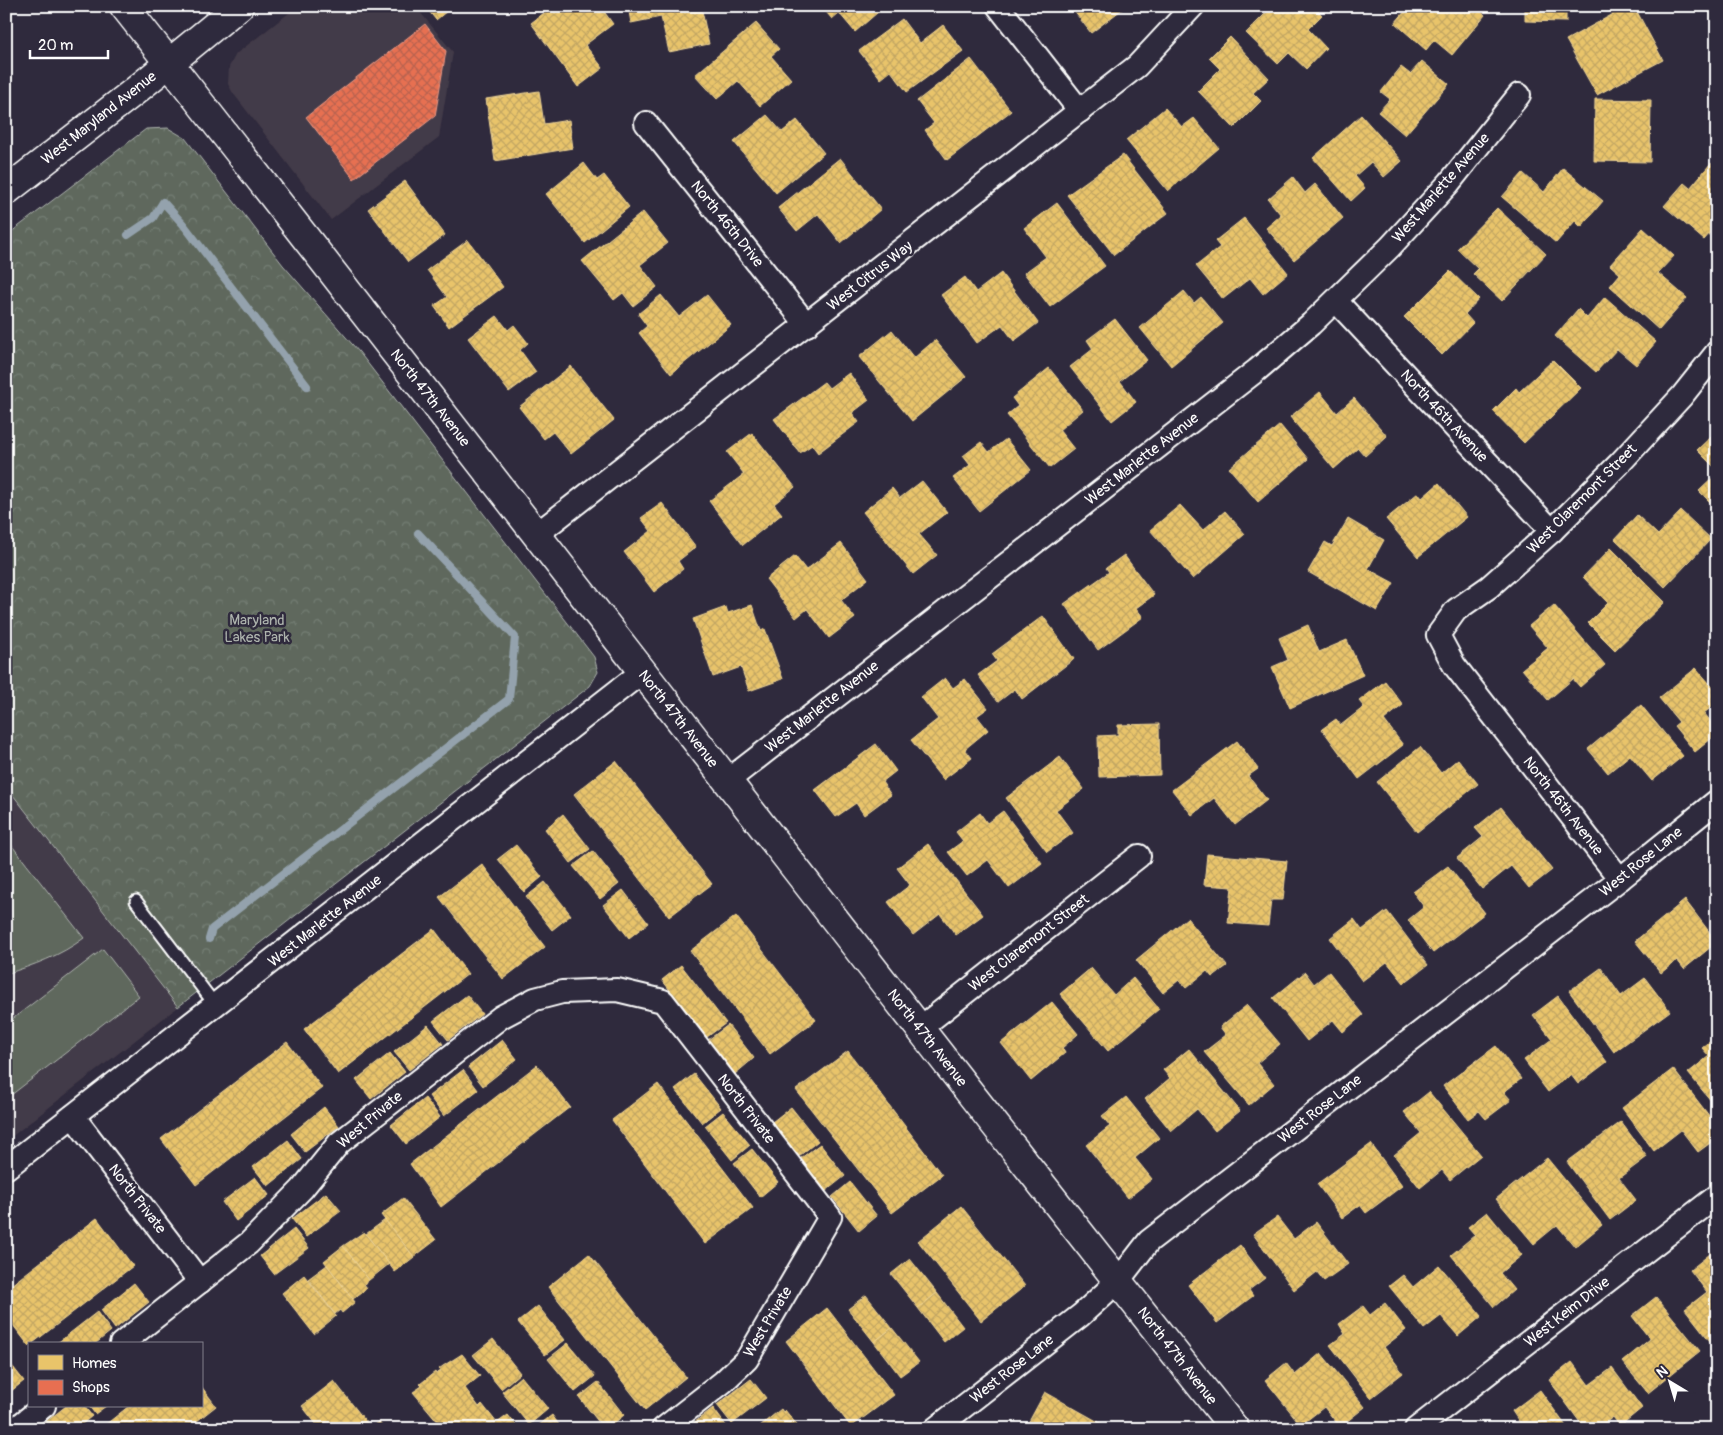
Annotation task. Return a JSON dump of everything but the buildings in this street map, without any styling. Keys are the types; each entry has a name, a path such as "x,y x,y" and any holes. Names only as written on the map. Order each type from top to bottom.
{"street":[{"name":"North 47th Avenue","path":"124,6 537,534 726,782 1235,1429"},
{"name":"West Maryland Avenue","path":"6,191 169,63 238,6"},
{"path":"998,6 1080,111"},
{"name":"West Citrus Way","path":"537,534 1137,66 1193,6"},
{"name":"West Marlette Avenue","path":"726,782 1250,375 1336,300 1420,215 1519,94"},
{"name":"North 46th Drive","path":"646,123 807,325"},
{"name":"North 46th Avenue","path":"1336,300 1552,531"},
{"name":"West Claremont Street","path":"1438,635 1456,610 1489,587 1552,531 1657,423 1717,352"},
{"name":"North 46th Avenue","path":"1438,635 1454,665 1620,879"},
{"name":"West Marlette Avenue","path":"6,1168 642,672"},
{"name":"West Rose Lane","path":"935,1429 1081,1315 1118,1281 1149,1241 1620,879 1717,801"},
{"name":"West Claremont Street","path":"920,1029 1139,856"},
{"name":"West Private","path":"124,1342 250,1243 302,1189 339,1143 509,1012 536,999 562,992 617,990 663,1001"},
{"name":"North Private","path":"663,1001 830,1217"},
{"name":"North Private","path":"73,1116 200,1282"},
{"name":"West Keim Drive","path":"1416,1429 1717,1196"},
{"name":"West Private","path":"663,1429 723,1382 747,1359 830,1217"},
{"path":"15,1429 41,1408"}],"lane":[{"path":"136,901 216,1006"}],"shaded area":[{"path":"298,6 415,6 453,52 439,137 331,220 228,84 229,67 236,54"},
{"path":"6,786 178,1007 6,1141"}],"green space":[{"name":"Maryland Lakes Park","path":"168,128 185,138 283,265 359,352 594,657 598,672 590,686 178,1007 6,786 6,236 146,129"},
{"path":"6,838 84,938 56,955 6,974"},
{"path":"103,949 139,996 6,1099 6,1024"}],"waterway":[{"path":"128,235 153,218 163,202 183,224 307,386"},
{"path":"209,939 212,929 509,699 515,637 418,533"}]}
